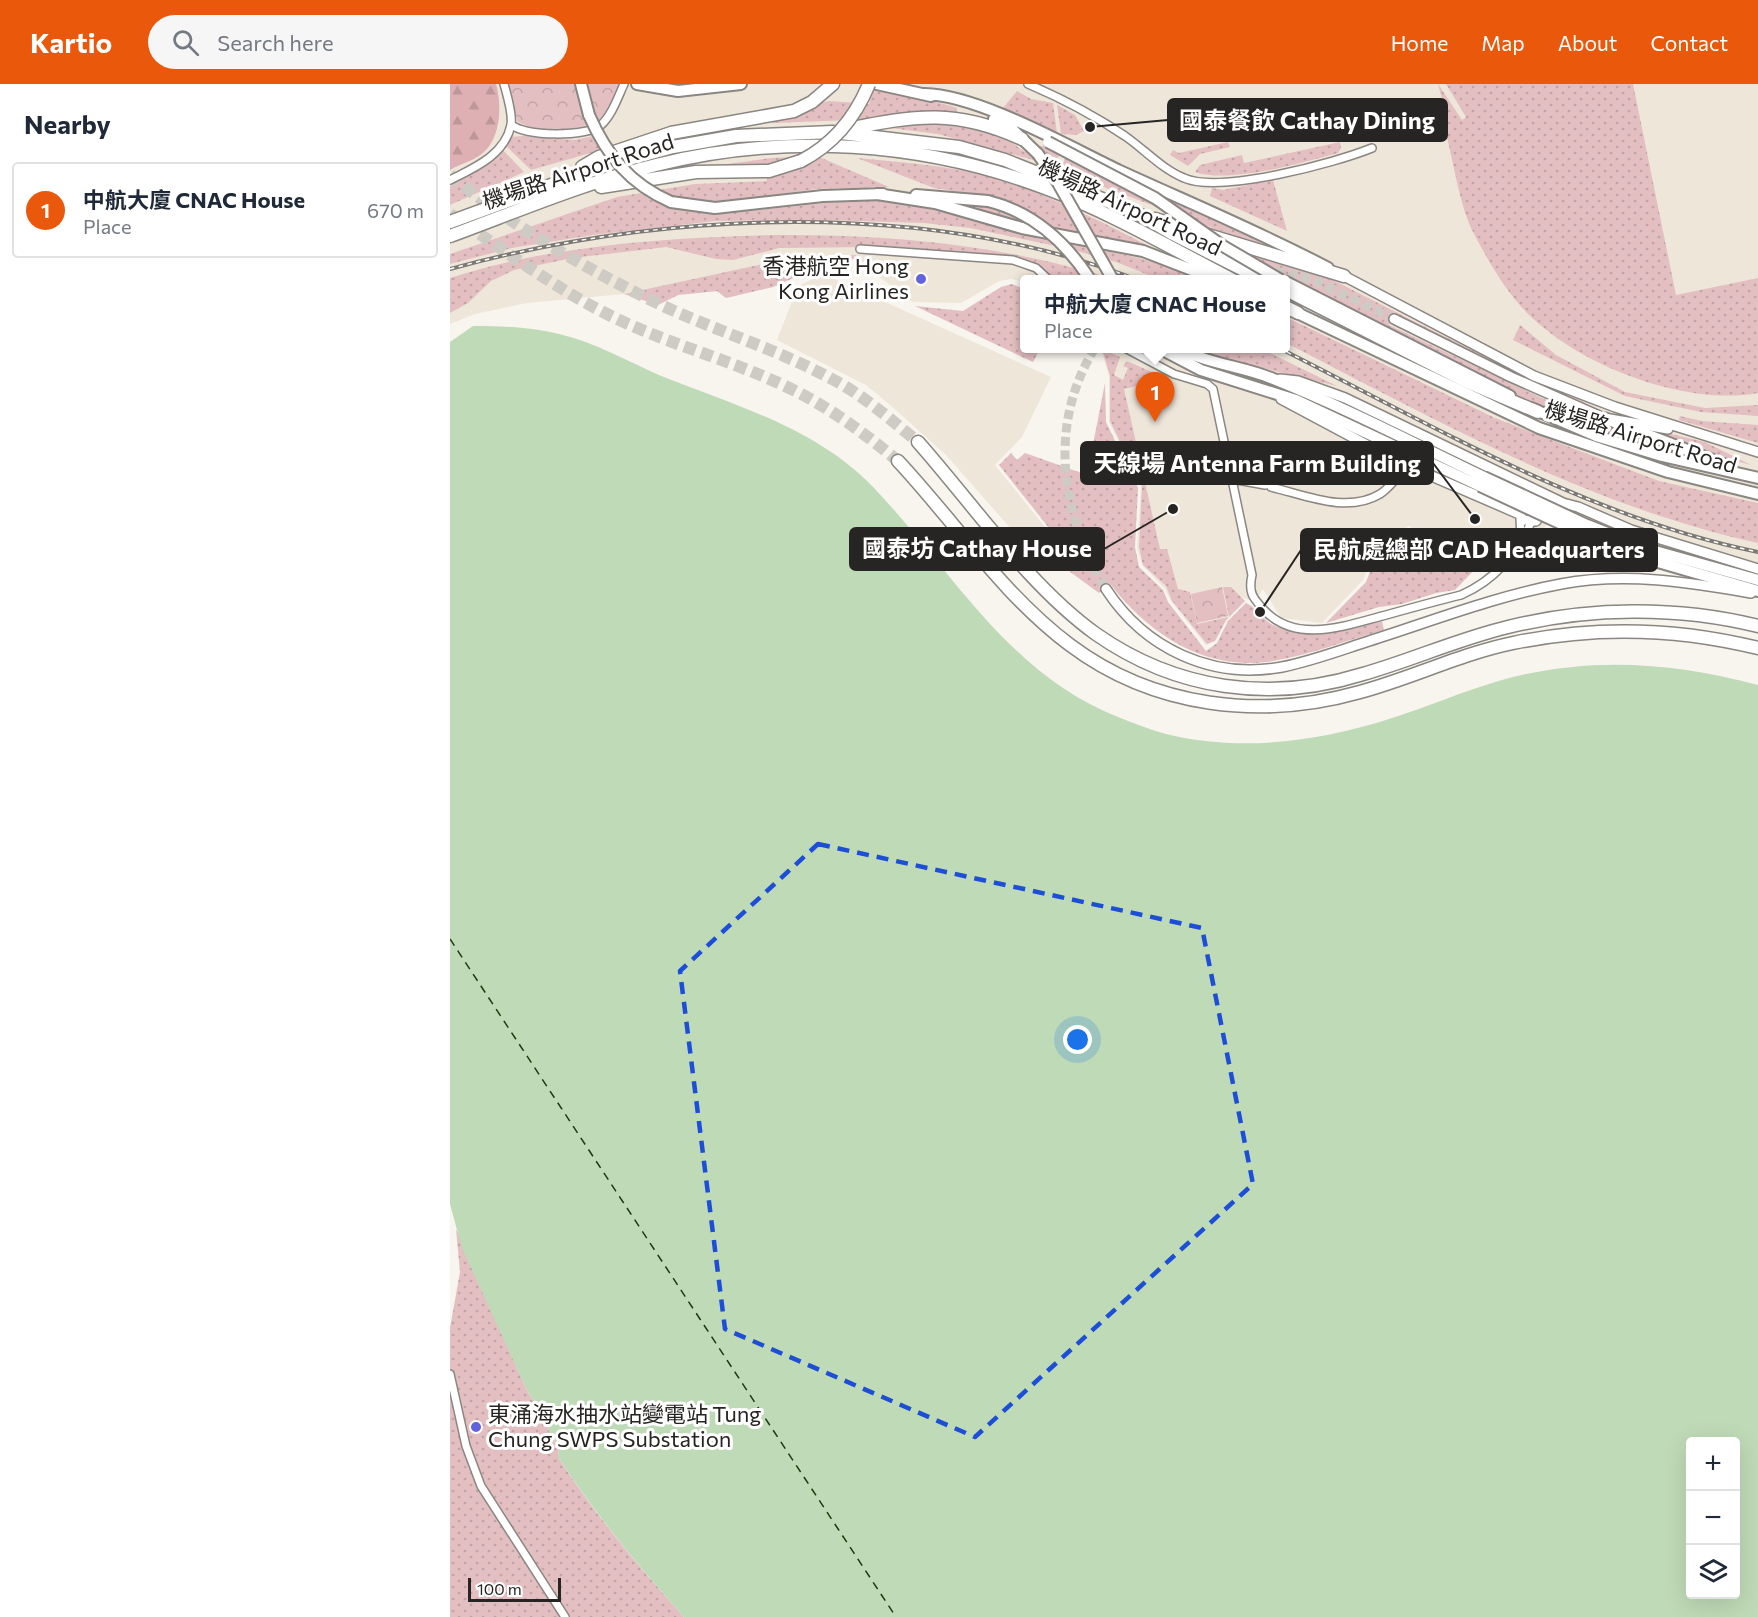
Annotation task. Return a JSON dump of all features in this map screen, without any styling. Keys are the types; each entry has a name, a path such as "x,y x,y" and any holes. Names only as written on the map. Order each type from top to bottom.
{"highway":[{"path":"548,185 599,157 671,133 720,122 787,113 812,102 833,84"},
{"path":"570,192 696,172 769,171 801,161 827,145 841,131 854,113 868,84"},
{"path":"832,132 886,122 951,117 983,122 1022,139"},
{"name":"機場路 Airport Road","path":"450,222 603,166 673,147 736,136 832,132 916,140 978,151 1030,169 1137,213 1173,234 1255,275"},
{"name":"機場路 Airport Road","path":"450,236 570,192 654,165 743,149 839,145 907,152 966,163 1046,188 1100,211 1225,275"},
{"path":"1137,213 1344,276"},
{"name":"機場路 Airport Road","path":"1290,292 1465,381 1538,412"},
{"name":"機場路 Airport Road","path":"1290,309 1298,313"},
{"path":"918,442 1032,575 1070,613 1102,638 1144,662 1208,684 1258,690 1317,686 1362,675 1500,629 1582,614 1672,613 1758,626"},
{"path":"898,461 1014,594 1056,634 1089,659 1133,682 1199,702 1251,707 1319,702 1363,692 1488,649 1536,639 1585,633 1660,633 1708,638 1758,648"}],"main road":[{"path":"581,84 589,115 605,147 622,170 644,188 671,202 715,208 823,196 876,194 951,196 988,201 1015,210 1042,226 1068,250 1086,275"},
{"path":"637,84 678,91 741,84"},
{"path":"877,84 925,94 989,117 1012,129 1048,142 1155,198 1239,256 1274,275"},
{"path":"925,94 942,95 999,114 1249,228 1344,276"},
{"path":"1012,129 1038,154 1058,183 1111,275"},
{"path":"876,194 935,203 1022,228 1143,251 1207,275"},
{"path":"1290,284 1498,388 1538,412"},
{"name":"機場路 Airport Road","path":"1298,313 1433,380 1539,428 1668,472 1758,494"},
{"path":"1169,353 1201,370 1296,400 1482,482 1644,558 1758,593"},
{"path":"1190,353 1269,377 1336,405 1482,482"},
{"name":"機場路 Airport Road","path":"1538,412 1596,436 1662,456 1758,477"},
{"path":"1604,418 1758,477"},
{"path":"1585,530 1758,580"}],"street":[{"path":"450,180 488,159 498,149 511,124 504,84"},
{"path":"511,124 523,130 571,134 589,132 602,125 608,117 624,84"},
{"path":"1028,84 1122,134 1160,164 1183,178 1199,183 1229,183 1333,162 1372,147"},
{"path":"860,249 1013,260 1036,268 1044,275"},
{"name":"機場路 Airport Road","path":"1344,276 1534,376 1615,407 1758,452"},
{"path":"1394,319 1502,373 1604,418 1698,434"},
{"path":"1134,353 1174,374 1210,386 1216,394 1252,575 1249,587 1257,594 1264,610 1277,622 1318,631 1346,626 1461,595 1491,579 1506,563 1531,522 1540,518 1544,509 1540,499"},
{"path":"1269,377 1298,381 1337,395 1563,503"},
{"path":"1264,390 1397,461 1531,522"},
{"path":"1396,479 1399,470 1397,461"},
{"path":"1232,478 1340,503 1354,504 1382,493 1404,471 1414,468"},
{"path":"1507,476 1527,495 1578,507 1631,530 1758,569"},
{"path":"1521,537 1517,503 1527,495"},
{"path":"1544,509 1578,507"},
{"path":"1106,590 1130,621 1167,648 1212,666 1250,670 1295,664 1515,595 1572,582 1645,578 1758,593"},
{"path":"450,1374 466,1446 481,1486 565,1617"}],"highlighted area":[{"path":"818,844 1202,928 1253,1184 975,1437 725,1329 680,971"}],"shaded area":[{"path":"450,84 1758,84 1758,574 1657,546 1587,517 1553,510 1552,520 1544,528 1532,529 1522,523 1513,544 1497,568 1480,558 1449,556 1430,534 1421,535 1409,526 1379,541 1363,580 1322,623 1281,618 1263,589 1260,594 1249,600 1242,597 1245,601 1227,620 1215,641 1206,645 1171,601 1165,589 1142,565 1137,548 1141,487 1109,422 1109,376 1102,353 1290,353 1290,275 1020,275 1020,281 1011,279 999,281 961,303 913,302 855,259 832,261 773,287 726,298 717,291 678,295 658,305 624,294 527,303 475,314 450,324"},
{"path":"823,274 1051,377 1022,437 995,465 1053,537 1034,555 946,455 889,404 866,385 777,340 798,286"},
{"path":"473,326 517,327 572,337 659,375 773,420 827,449 874,488 984,617 1044,675 1079,698 1118,717 1166,734 1221,742 1277,742 1305,739 1386,720 1502,680 1567,667 1630,665 1662,667 1726,677 1758,685 1758,1617 684,1617 618,1540 558,1457 559,1449 524,1384 462,1248 450,1204 450,342"}],"green space":[{"path":"450,84 496,84 499,120 490,146 477,157 450,170"},
{"path":"509,84 576,84 589,124 572,129 552,130 524,125 517,121"},
{"path":"588,84 619,84 609,109 598,123"},
{"path":"1438,84 1462,120 1466,117 1446,84 1633,84 1676,295 1758,278 1758,393 1728,396 1695,393 1662,386 1628,375 1566,344 1518,303 1505,286 1472,230 1457,183 1446,133 1448,122"},
{"path":"874,88 957,108 956,116 773,123 771,110 830,101 869,104"},
{"path":"1017,91 1031,99 1053,103 1057,133 1003,108"},
{"path":"1057,105 1075,115 1084,131 1076,135 1061,134"},
{"path":"959,122 1001,135 1025,152 1036,144 1042,147 1045,142 1060,153 1057,160 1063,163 1070,149 1213,214 1289,252 1215,229 1030,159 938,134 882,127"},
{"path":"594,136 601,150 531,170 505,145 510,137 574,140"},
{"path":"1228,142 1230,147 1200,154 1188,166 1170,155 1173,150 1179,153"},
{"path":"1340,142 1341,148 1338,153 1266,171 1227,176 1195,172 1200,165 1242,155 1244,163"},
{"path":"501,148 524,172 450,205 450,186 486,163"},
{"path":"817,156 889,187 815,189 719,204 664,194 650,198 675,207 702,211 762,210 880,200 918,204 1031,234 1139,258 1192,275 1149,275 1116,262 1070,249 970,228 924,223 822,220 716,221 593,235 512,248 450,264 450,254 617,197 695,184 767,181 763,166 713,166 771,158"},
{"path":"857,158 952,169 1009,183 1085,214 1183,264 994,219 946,200 987,206 988,196 934,188"},
{"path":"1273,180 1287,231 1210,196 1212,188 1223,190"},
{"path":"1183,233 1339,283 1527,375 1644,421 1546,390 1393,316 1389,325 1563,408 1697,458 1696,462 1595,431 1539,407 1463,364 1453,363 1290,288 1290,275 1263,275"},
{"path":"815,235 901,239 986,249 1100,275 1050,275 1042,268 1018,259 872,247 779,248 733,260 716,259 666,247 573,258 514,270 491,281 468,303 450,313 450,278 528,258 568,251 690,238"},
{"path":"856,255 856,259 832,261 773,287 726,298 717,291 678,295 658,305 624,294 786,259"},
{"path":"1012,284 1020,287 1020,353 1038,353 1033,362 915,306 963,311 1001,287"},
{"path":"1290,319 1495,418 1659,481 1758,503 1758,543 1695,527 1574,484 1400,402 1290,345"},
{"path":"1520,325 1556,355 1625,392 1705,408 1758,405 1758,416 1701,412 1625,396 1513,340"},
{"path":"1103,353 1111,353 1120,357 1114,375 1123,380 1128,368 1123,366 1127,361 1167,379 1124,389 1160,549 1167,549 1178,589 1190,592 1197,624 1229,617 1215,641 1207,644 1172,601 1166,586 1143,565 1139,547 1142,486 1110,421 1110,376"},
{"path":"1201,353 1270,353 1337,386"},
{"path":"1105,383 1106,422 1138,488 1135,547 1139,567 1163,590 1168,602 1206,651 1217,643 1228,621 1246,603 1271,624 1288,631 1328,633 1382,621 1384,630 1273,661 1248,663 1225,661 1182,646 1143,620 1111,585 1099,593 1058,563 1045,549 1057,538 999,465 1011,453 1017,460 1025,453 1087,475"},
{"path":"1680,416 1702,421 1758,425 1758,443 1679,420"},
{"path":"1650,429 1705,442 1751,465 1700,451 1650,431"},
{"path":"1408,529 1421,538 1429,537 1449,559 1480,560 1480,564 1455,590 1436,593 1402,604 1379,607 1326,623 1366,582 1381,544"},
{"path":"1222,587 1228,616 1197,623 1191,594"},
{"path":"1223,587 1231,587 1245,601 1229,617"},
{"path":"456,1229 524,1384 559,1449 558,1457 618,1540 684,1617 450,1617 450,1328 460,1272"}],"ferry route":[{"path":"450,939 896,1617"}],"tunnel":[{"path":"450,175 524,229 604,276 659,304 788,358 842,384 918,442"},
{"path":"450,214 549,281 611,316 800,393 844,420 898,461"},
{"path":"1198,275 1239,268"},
{"path":"1262,268 1312,279 1394,319"},
{"path":"1092,353 1080,377 1070,408 1066,439 1066,470 1070,501 1079,531 1106,589"}],"railway":[{"path":"450,269 533,249 619,234 707,225 796,222 884,225 971,236 1056,254 1122,275"},
{"path":"1289,353 1454,438 1572,493 1695,536 1758,552"}],"place":[{"name":"國泰餐飲 Cathay Dining","path":"1090,127"},
{"name":"香港航空 Hong Kong Airlines","path":"921,279"},
{"name":"中航大廈 CNAC House","path":"1155,422"},
{"name":"國泰坊 Cathay House","path":"1173,509"},
{"name":"天線場 Antenna Farm Building","path":"1475,519"},
{"name":"民航處總部 CAD Headquarters","path":"1260,612"},
{"name":"東涌海水抽水站變電站 Tung Chung SWPS Substation","path":"476,1427"}]}
